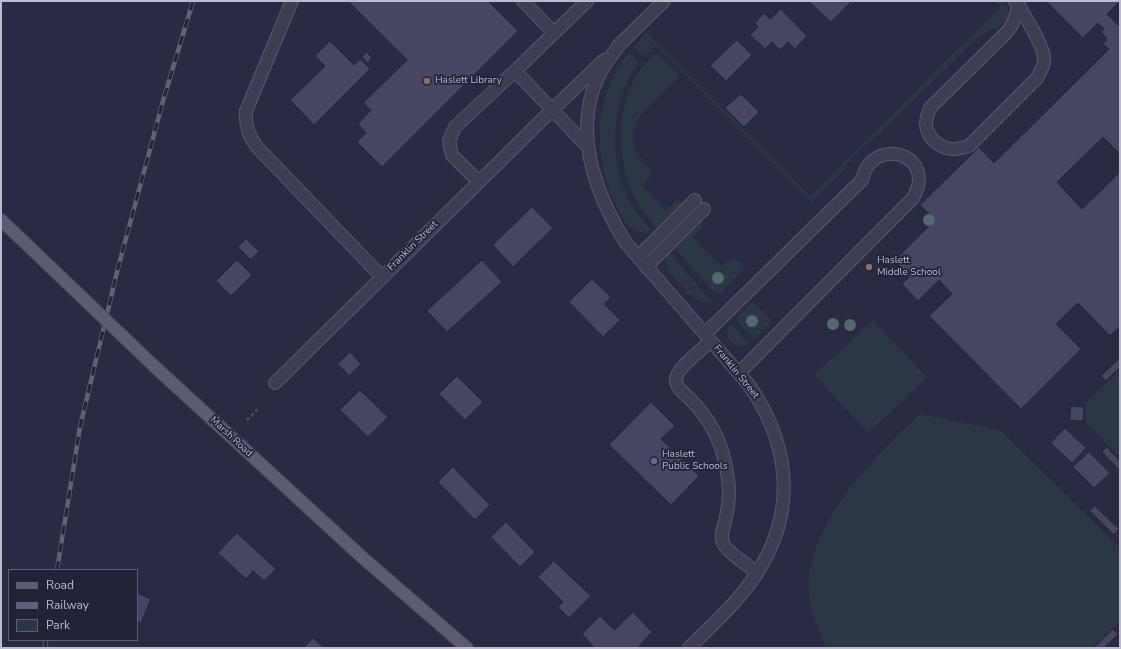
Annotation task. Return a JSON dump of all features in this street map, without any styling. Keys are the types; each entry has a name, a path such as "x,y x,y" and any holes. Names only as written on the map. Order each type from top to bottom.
{"main road":[{"name":"Marsh Road","path":"1,220 154,366 363,558 467,648"}],"street":[{"path":"292,1 249,103 245,119 248,135 256,147 382,277"},
{"path":"523,1 554,33"},
{"path":"478,182 452,155 449,141 455,127 587,1"},
{"name":"Franklin Street","path":"275,383 664,1"},
{"path":"1016,3 1043,51 1044,59 1042,69 1037,78 969,146 953,150 943,147 935,142 926,125 930,108 1007,32 1014,22 1017,14 1016,3"},
{"name":"Franklin Street","path":"623,41 606,62 593,89 589,106 587,127 588,148 595,181 608,212 626,243 739,372 759,399 773,427 781,457 784,476 784,496 781,515 771,549 763,564 739,597 689,648"},
{"path":"515,71 588,148"},
{"path":"739,372 913,198 919,185 920,178 918,169 912,161 902,155 893,154 878,157 872,162 865,170 862,180 708,337 680,370 676,379 678,387 705,416 721,448 728,478 729,494 725,525 721,538 723,543 729,551 757,573"},
{"path":"638,257 694,200"},
{"path":"646,267 704,209"}],"path":[{"path":"247,420 260,408"}],"green space":[{"path":"996,1 1002,1 1008,8 1009,17 1006,21 987,32 971,44 881,132 861,149 840,174 811,202 656,45 643,56 634,47 646,32 810,196 1001,6"},
{"path":"629,52 639,62 629,79 622,97 617,117 615,137 616,157 620,177 627,196 637,213 653,232 650,233 635,231 623,218 610,191 602,162 600,124 602,111 607,91 620,64"},
{"path":"653,55 659,55 680,76 642,114 634,130 633,137 636,150 651,171 649,178 642,186 666,210 677,200 681,202 681,206 658,229 644,213 633,195 627,180 621,149 623,116 631,85 639,71"},
{"path":"699,221 702,222 702,228 693,237 721,266 731,258 735,258 745,267 721,293 716,295 672,245"},
{"path":"668,251 713,303 697,300 670,273 666,265"},
{"path":"751,303 754,303 770,319 770,323 753,340 735,318"},
{"path":"873,320 927,378 868,433 814,375"},
{"path":"731,323 749,344 738,346 730,341 727,333"},
{"path":"1120,370 1120,458 1086,423 1086,402"},
{"path":"920,414 1000,430 1120,548 1120,622 1095,648 827,648 815,622 809,593 811,567 818,541 830,517 863,472"}],"building":[{"name":"Haslett Library","path":"348,1 488,1 518,31 382,167 357,142 366,133 358,124 371,110 363,103 407,60"},
{"path":"809,1 848,1 850,3 831,22"},
{"path":"1046,1 1120,1 1107,14 1120,27 1120,154 1103,137 1057,182 1082,209 1120,172 1120,326 1110,336 1078,303 1056,324 1081,349 1021,409 929,316 952,294 939,280 918,301 902,284 909,277 894,261 935,220 920,205 979,147 994,163 1109,49 1103,44 1107,39 1101,32 1104,29 1098,23 1083,38"},
{"path":"781,9 807,36 795,49 788,42 780,50 772,42 765,49 750,35 758,27 755,23 764,13 770,19"},
{"path":"737,40 752,55 726,81 710,66"},
{"path":"330,41 354,65 360,59 370,69 314,125 290,100 325,66 315,56"},
{"path":"367,52 372,58 368,63 362,57"},
{"path":"741,94 759,112 744,127 725,108"},
{"path":"532,207 553,228 513,267 493,245"},
{"path":"246,239 259,251 251,260 238,247"},
{"path":"237,260 252,275 231,296 216,281"},
{"path":"482,260 502,282 447,332 427,311"},
{"path":"592,279 611,297 604,304 620,320 603,337 569,302"},
{"path":"350,352 361,364 349,376 338,364"},
{"path":"1120,358 1120,367 1106,381 1101,376"},
{"path":"457,376 483,402 465,420 439,394"},
{"path":"360,390 388,417 368,437 340,410"},
{"name":"Haslett Public Schools","path":"651,402 675,426 661,439 699,476 671,505 609,445"},
{"path":"1071,406 1084,407 1083,421 1070,420"},
{"path":"1065,428 1086,448 1072,463 1051,443"},
{"path":"1107,447 1120,461 1120,471 1102,452"},
{"path":"1089,452 1110,473 1094,488 1073,467"},
{"path":"453,467 490,505 475,520 438,482"},
{"path":"1095,506 1119,529 1114,535 1090,511"},
{"path":"506,522 535,552 520,567 491,537"},
{"path":"237,533 276,569 264,581 253,571 246,579 218,553"},
{"path":"554,561 591,596 569,618 558,607 563,602 538,577"},
{"path":"138,593 151,599 141,623 138,622"},
{"path":"633,612 652,632 637,648 595,648 582,634 600,616 614,630"},
{"path":"1113,629 1118,634 1104,648 1094,648"},
{"path":"313,638 324,648 304,648"}],"railway":[{"path":"57,569 80,427 118,268 163,101 193,1"},
{"path":"45,648 46,641"}],"place":[{"name":"Haslett Library","path":"427,81"},
{"name":"Haslett Middle School","path":"869,267"},
{"name":"Haslett Public Schools","path":"654,461"}]}
